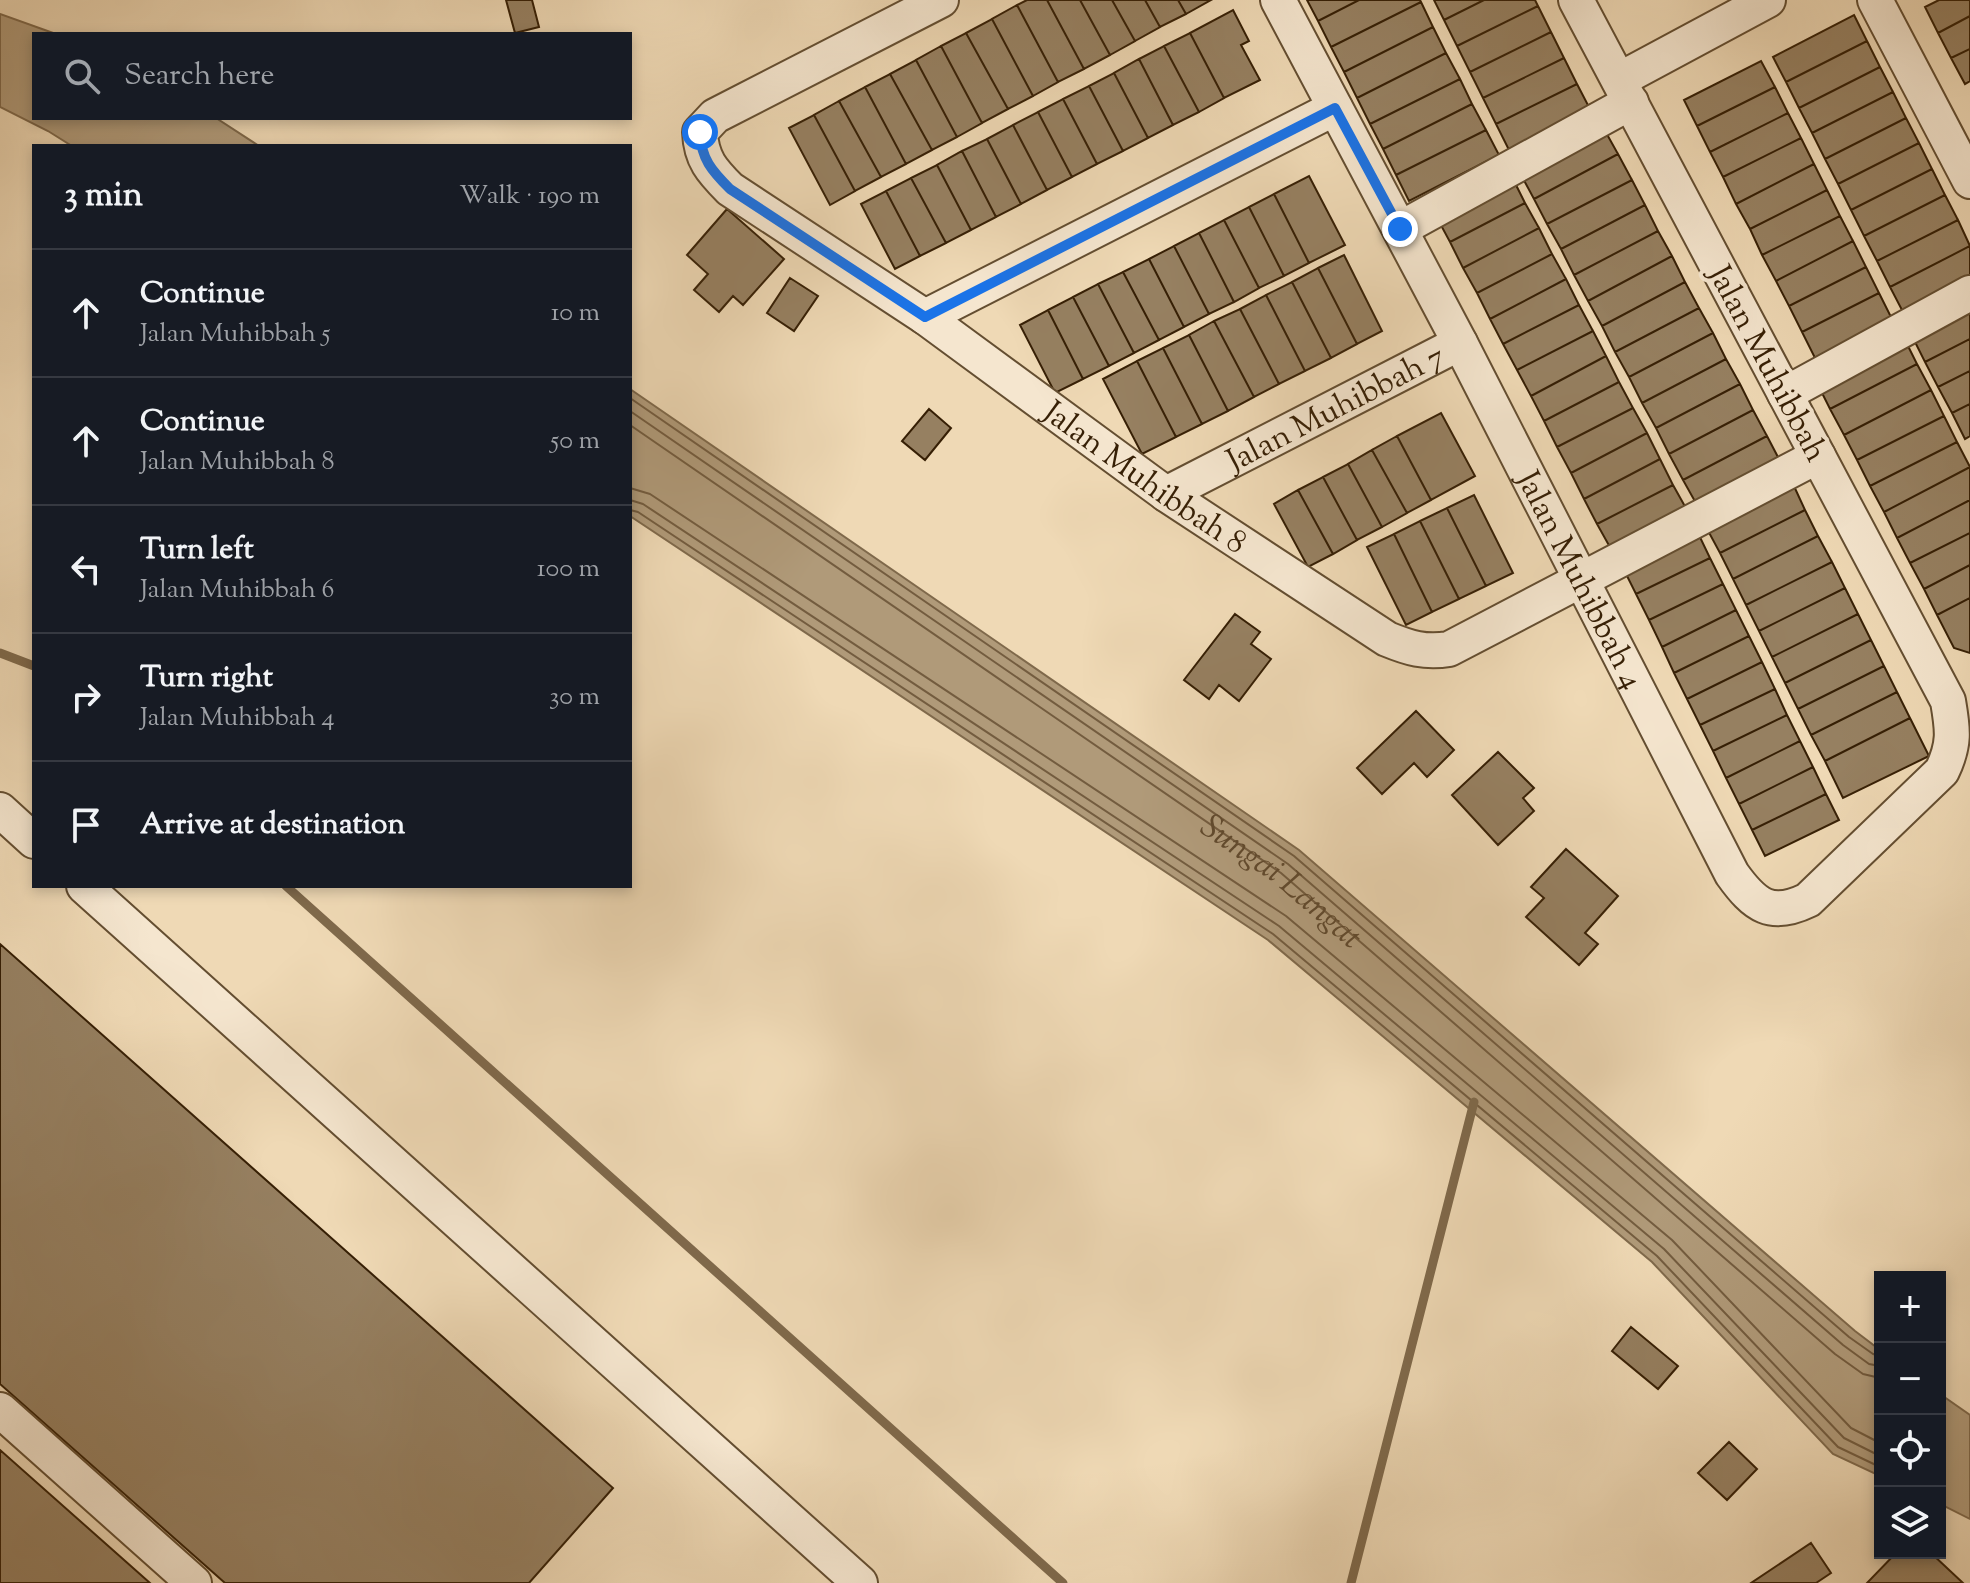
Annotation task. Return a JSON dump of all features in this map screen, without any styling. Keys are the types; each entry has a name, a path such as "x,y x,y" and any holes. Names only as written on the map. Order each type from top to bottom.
{"street":[{"name":"Jalan Muhibbah 8","path":"941,0 715,116 700,132 701,150 709,168 730,189 925,317 1166,494 1387,639 1429,652 1449,649 1818,456"},
{"name":"Jalan Muhibbah 4","path":"1278,0 1460,343 1732,874 1747,895 1766,908 1791,909 1808,900 1942,771 1951,752 1957,707"},
{"name":"Jalan Muhibbah","path":"1576,0 1818,456 1957,707"},
{"path":"1400,229 1768,0"},
{"path":"1875,0 1970,181"},
{"path":"925,317 1335,108"},
{"path":"1785,394 1970,293"},
{"name":"Jalan Muhibbah 7","path":"1166,494 1460,343"},
{"path":"0,810 32,839"},
{"path":"86,888 860,1583"},
{"path":"0,1410 194,1583"}],"water":[{"path":"0,14 50,32 32,32 32,120 219,120 256,144 69,144 0,107"},
{"name":"Sungai Langat","path":"632,390 1299,850 1874,1345 1874,1473 1833,1454 1652,1262 1268,940 632,517"},
{"path":"1946,1398 1970,1415 1970,1519 1946,1507"}],"building":[{"path":"506,0 532,0 539,27 515,32"},
{"path":"1027,0 1047,0 1084,69 1058,82 1017,5"},
{"path":"1047,0 1080,0 1110,55 1084,69"},
{"path":"1080,0 1112,0 1135,41 1110,55"},
{"path":"1112,0 1145,0 1160,27 1135,41"},
{"path":"1145,0 1178,0 1186,14 1160,27"},
{"path":"1178,0 1211,0 1186,14"},
{"path":"1307,0 1359,0 1318,21"},
{"path":"1359,0 1421,2 1331,47 1318,21"},
{"path":"1434,0 1484,0 1444,20"},
{"path":"1484,0 1535,0 1538,6 1457,46 1444,20"},
{"path":"1939,0 1970,0 1970,16 1938,33 1925,7"},
{"path":"1421,2 1433,27 1344,72 1331,47"},
{"path":"1017,5 1058,82 1033,96 992,19"},
{"path":"1538,6 1551,32 1470,72 1457,46"},
{"path":"1233,10 1249,41 1241,45 1260,80 1224,98 1190,33"},
{"path":"1854,15 1867,41 1786,82 1773,57"},
{"path":"1970,16 1970,49 1951,58 1938,33"},
{"path":"992,19 1033,96 1008,109 966,33"},
{"path":"1433,27 1446,53 1357,98 1344,72"},
{"path":"1551,32 1564,58 1483,98 1470,72"},
{"path":"966,33 1008,109 982,123 941,46"},
{"path":"1190,33 1224,98 1199,112 1164,46"},
{"path":"1867,41 1880,67 1799,108 1786,82"},
{"path":"941,46 982,123 957,137 916,60"},
{"path":"1164,46 1199,112 1173,125 1139,59"},
{"path":"1970,49 1970,81 1965,84 1951,58"},
{"path":"1446,53 1460,79 1370,124 1357,98"},
{"path":"1564,58 1577,84 1496,124 1483,98"},
{"path":"1139,59 1173,125 1148,138 1114,73"},
{"path":"916,60 957,137 932,150 890,74"},
{"path":"1761,61 1775,87 1697,126 1684,100"},
{"path":"1880,67 1893,92 1812,133 1799,108"},
{"path":"1114,73 1148,138 1123,151 1089,86"},
{"path":"890,74 932,150 906,164 865,87"},
{"path":"1460,79 1472,104 1383,149 1370,124"},
{"path":"1577,84 1590,109 1509,150 1496,124"},
{"path":"1089,86 1123,151 1097,164 1063,99"},
{"path":"865,87 906,164 881,177 839,101"},
{"path":"1775,87 1788,113 1710,152 1697,126"},
{"path":"1893,92 1906,118 1825,159 1812,133"},
{"path":"1063,99 1097,164 1072,177 1038,112"},
{"path":"839,101 881,177 855,191 814,115"},
{"path":"1472,104 1486,130 1396,175 1383,149"},
{"path":"1038,112 1072,177 1047,190 1013,125"},
{"path":"1788,113 1801,138 1723,177 1710,152"},
{"path":"814,115 855,191 830,205 789,128"},
{"path":"1906,118 1919,143 1838,184 1825,159"},
{"path":"1013,125 1047,190 1021,204 987,139"},
{"path":"1604,129 1618,154 1534,199 1520,173"},
{"path":"1486,130 1499,155 1409,201 1396,175"},
{"path":"1801,138 1814,164 1736,204 1723,177"},
{"path":"987,139 1021,204 996,217 962,151"},
{"path":"1919,143 1932,169 1851,210 1838,184"},
{"path":"962,151 996,217 971,230 937,165"},
{"path":"1618,154 1632,180 1547,224 1534,199"},
{"path":"1814,164 1827,190 1750,229 1736,204"},
{"path":"937,165 971,230 946,243 911,178"},
{"path":"1932,169 1945,195 1864,236 1851,210"},
{"path":"1309,176 1345,245 1309,263 1274,194"},
{"path":"1512,177 1525,203 1450,242 1436,216"},
{"path":"911,178 946,243 920,256 886,191"},
{"path":"1632,180 1645,205 1561,249 1547,224"},
{"path":"1827,190 1840,216 1762,255 1750,229"},
{"path":"886,191 920,256 895,269 861,204"},
{"path":"1274,194 1309,263 1284,276 1249,207"},
{"path":"1945,195 1958,220 1877,261 1864,236"},
{"path":"1525,203 1539,228 1463,268 1450,242"},
{"path":"1645,205 1658,231 1574,275 1561,249"},
{"path":"1249,207 1284,276 1259,288 1224,220"},
{"path":"727,209 784,259 743,305 733,296 719,312 694,290 708,274 687,255"},
{"path":"1840,216 1853,241 1776,281 1762,255"},
{"path":"1224,220 1259,288 1234,302 1199,233"},
{"path":"1958,220 1970,246 1890,287 1877,261"},
{"path":"1539,228 1552,254 1477,293 1463,268"},
{"path":"1658,231 1672,256 1588,301 1574,275"},
{"path":"1199,233 1234,302 1209,314 1174,246"},
{"path":"1853,241 1866,267 1789,306 1776,281"},
{"path":"1174,246 1209,314 1184,327 1149,259"},
{"path":"1970,246 1970,279 1903,312 1890,287"},
{"path":"1552,254 1566,279 1490,319 1477,293"},
{"path":"1344,255 1382,331 1357,344 1318,268"},
{"path":"1672,256 1685,282 1602,326 1588,301"},
{"path":"1149,259 1184,327 1159,340 1123,272"},
{"path":"1866,267 1879,293 1802,332 1789,306"},
{"path":"1318,268 1357,344 1331,358 1292,282"},
{"path":"1123,272 1159,340 1134,353 1098,284"},
{"path":"790,278 818,296 794,331 767,313"},
{"path":"1566,279 1579,305 1503,344 1490,319"},
{"path":"1292,282 1331,358 1305,371 1266,295"},
{"path":"1685,282 1699,308 1615,352 1602,326"},
{"path":"1098,284 1134,353 1109,366 1073,297"},
{"path":"1879,293 1892,319 1815,358 1802,332"},
{"path":"1266,295 1305,371 1279,384 1240,309"},
{"path":"1073,297 1109,366 1083,379 1048,310"},
{"path":"1579,305 1593,331 1517,370 1503,344"},
{"path":"1970,306 1970,339 1925,362 1912,336"},
{"path":"1699,308 1713,333 1629,377 1615,352"},
{"path":"1240,309 1279,384 1254,397 1214,321"},
{"path":"1048,310 1083,379 1055,393 1020,325"},
{"path":"1214,321 1254,397 1228,411 1189,335"},
{"path":"1593,331 1606,356 1531,396 1517,370"},
{"path":"1713,333 1726,359 1642,403 1629,377"},
{"path":"1189,335 1228,411 1202,424 1163,348"},
{"path":"1904,338 1917,364 1830,409 1817,383"},
{"path":"1970,339 1970,371 1938,387 1925,362"},
{"path":"1163,348 1202,424 1176,437 1137,361"},
{"path":"1606,356 1619,382 1544,421 1531,396"},
{"path":"1726,359 1740,384 1656,428 1642,403"},
{"path":"1137,361 1176,437 1142,454 1103,379"},
{"path":"1917,364 1931,390 1844,435 1830,409"},
{"path":"1970,371 1970,404 1952,413 1938,387"},
{"path":"1619,382 1633,408 1557,447 1544,421"},
{"path":"1740,384 1753,410 1669,454 1656,428"},
{"path":"1931,390 1944,416 1857,460 1844,435"},
{"path":"1970,404 1970,436 1965,439 1952,413"},
{"path":"1633,408 1647,433 1571,473 1557,447"},
{"path":"929,409 951,428 925,460 902,441"},
{"path":"1753,410 1767,436 1683,480 1669,454"},
{"path":"1441,413 1475,476 1431,500 1397,436"},
{"path":"1944,416 1957,442 1870,486 1857,460"},
{"path":"1647,433 1660,459 1584,499 1571,473"},
{"path":"1397,436 1431,500 1407,513 1372,450"},
{"path":"1767,436 1780,461 1697,505 1683,480"},
{"path":"1957,442 1970,467 1884,512 1870,486"},
{"path":"1372,450 1407,513 1382,527 1348,464"},
{"path":"1660,459 1673,485 1597,524 1584,499"},
{"path":"1348,464 1382,527 1357,540 1323,477"},
{"path":"1970,467 1970,500 1897,538 1884,512"},
{"path":"1323,477 1357,540 1333,554 1298,490"},
{"path":"1793,484 1805,510 1720,553 1706,527"},
{"path":"1673,485 1687,510 1611,549 1597,524"},
{"path":"1298,490 1333,554 1308,567 1274,504"},
{"path":"1474,495 1513,573 1486,586 1447,508"},
{"path":"1970,500 1970,533 1910,563 1897,538"},
{"path":"1447,508 1486,586 1459,599 1420,521"},
{"path":"1805,510 1818,536 1733,579 1720,553"},
{"path":"1420,521 1459,599 1432,612 1394,534"},
{"path":"1697,531 1710,558 1636,594 1623,568"},
{"path":"1970,533 1970,565 1924,589 1910,563"},
{"path":"1394,534 1432,612 1406,625 1367,547"},
{"path":"1818,536 1832,562 1746,605 1733,579"},
{"path":"1710,558 1723,584 1649,620 1636,594"},
{"path":"1832,562 1845,588 1759,631 1746,605"},
{"path":"1970,565 1970,598 1937,615 1924,589"},
{"path":"1723,584 1736,610 1662,647 1649,620"},
{"path":"1845,588 1858,614 1772,657 1759,631"},
{"path":"1970,598 1970,653 1954,648 1937,615"},
{"path":"1736,610 1749,636 1674,673 1662,647"},
{"path":"1235,614 1260,632 1251,644 1271,659 1239,701 1219,685 1209,699 1184,680"},
{"path":"1858,614 1871,640 1785,683 1772,657"},
{"path":"1749,636 1762,662 1687,699 1674,673"},
{"path":"1871,640 1884,666 1798,709 1785,683"},
{"path":"1762,662 1775,689 1700,725 1687,699"},
{"path":"1884,666 1897,692 1811,735 1798,709"},
{"path":"1775,689 1787,715 1713,751 1700,725"},
{"path":"1897,692 1910,718 1825,761 1811,735"},
{"path":"1416,711 1454,750 1427,777 1414,763 1382,794 1357,768"},
{"path":"1787,715 1800,741 1726,778 1713,751"},
{"path":"1910,718 1929,756 1843,798 1825,761"},
{"path":"1800,741 1813,767 1739,804 1726,778"},
{"path":"1498,752 1534,788 1523,798 1534,811 1498,845 1452,795"},
{"path":"1813,767 1826,794 1752,830 1739,804"},
{"path":"1826,794 1839,820 1765,856 1752,830"},
{"path":"1566,849 1618,896 1585,933 1598,944 1579,965 1526,917 1544,898 1531,887"},
{"path":"0,944 613,1488 529,1583 225,1583 0,1384"},
{"path":"1631,1327 1678,1366 1658,1389 1612,1351"},
{"path":"1729,1442 1757,1469 1727,1500 1698,1473"},
{"path":"0,1450 150,1583 0,1583"},
{"path":"1811,1543 1831,1573 1816,1583 1751,1583"},
{"path":"1890,1559 1937,1559 1963,1583 1867,1583"}],"waterway":[{"path":"0,653 32,665"},
{"path":"288,888 1063,1583"},
{"path":"1351,1583 1474,1102"}],"route":[{"path":"700,132 701,150 709,168 730,189 925,317 1335,108 1400,229"}]}
